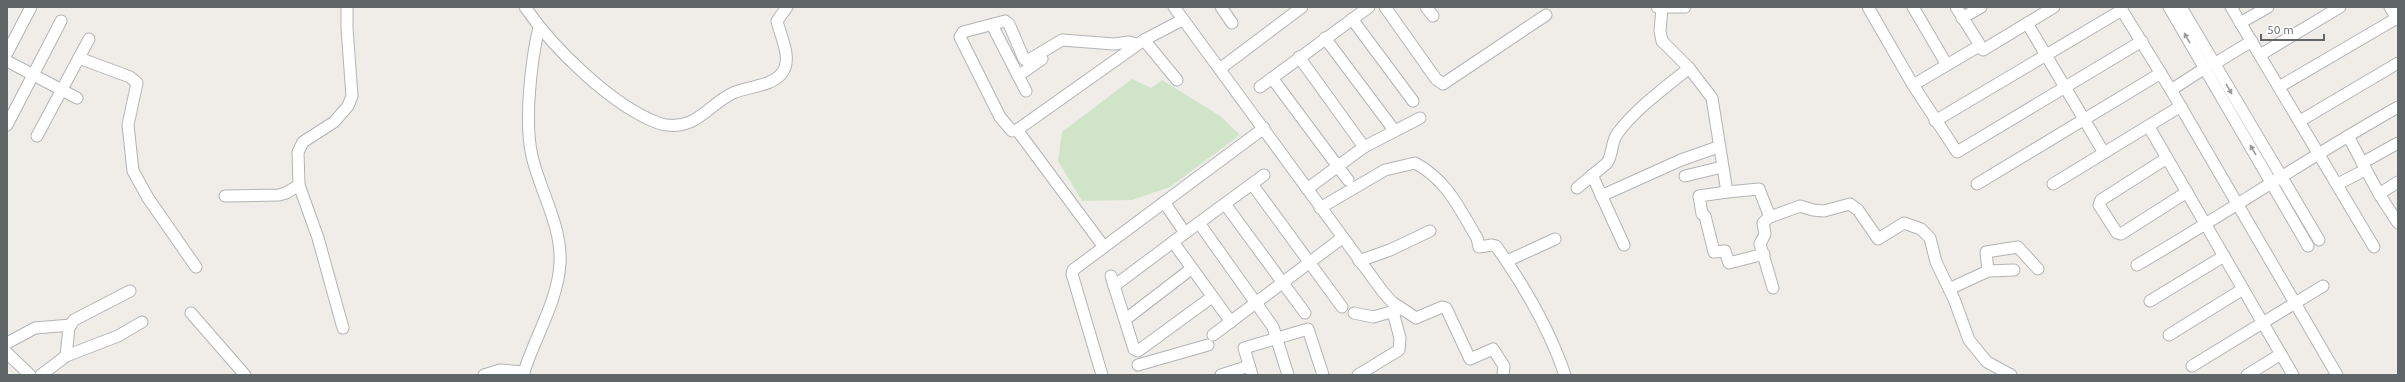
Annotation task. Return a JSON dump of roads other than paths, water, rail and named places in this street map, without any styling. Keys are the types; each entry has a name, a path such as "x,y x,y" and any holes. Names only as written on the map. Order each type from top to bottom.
{"street":[{"path":"7,53 31,7"},
{"path":"343,328 318,238 299,185 298,152 303,142 334,122 348,106 352,96 347,7"},
{"path":"525,7 539,27 566,59 626,106 658,123 676,126 691,121 732,94 747,87 765,85 782,73 786,65 786,55 777,20 787,7"},
{"path":"1174,7 1182,20 1221,68 1320,208 1397,310 1416,318 1442,307 1446,308 1470,359 1493,349 1504,366 1503,375"},
{"path":"1221,68 1302,7"},
{"path":"1385,7 1436,79 1443,84 1546,15"},
{"path":"1426,7 1433,16"},
{"path":"1685,7 1660,8 1660,32 1662,41 1689,68 1712,98 1718,147 1727,192"},
{"path":"1868,7 1935,121 1957,152 2066,88 2142,41"},
{"path":"1913,7 1947,65"},
{"path":"1956,7 1982,50 1985,50 2048,9"},
{"path":"1962,18 1981,7"},
{"path":"2169,7 2210,66"},
{"path":"2181,7 2210,66 2277,181 2308,246"},
{"path":"2231,7 2338,184 2374,247"},
{"path":"2240,23 2268,7"},
{"path":"2260,54 2340,7"},
{"path":"2279,87 2397,19 2390,7"},
{"path":"1224,8 1232,24"},
{"path":"1260,87 1365,8"},
{"path":"1935,121 2121,9 2181,106 2337,375"},
{"path":"1352,19 1413,100"},
{"path":"7,125 61,20"},
{"path":"1177,80 1140,42 1114,44 1062,40 1026,60 1008,23 1004,21 963,32 960,37 1000,117 1009,129 1017,130 1140,42 1182,20"},
{"path":"2027,23 2104,153"},
{"path":"992,25 1026,91"},
{"path":"484,375 500,370 523,373 552,301 560,265 560,248 532,156 529,136 530,82 539,27"},
{"path":"1326,38 1394,130"},
{"path":"37,136 89,40"},
{"path":"1018,76 1071,40"},
{"path":"2171,90 2252,41"},
{"path":"1913,85 1979,46"},
{"path":"1300,57 1364,146"},
{"path":"79,58 130,77 137,83 128,125 133,171 148,198 196,268"},
{"path":"7,61 77,98"},
{"path":"2300,121 2398,63"},
{"path":"1577,188 1610,158 1612,144 1626,124 1689,68"},
{"path":"1977,184 2161,73"},
{"path":"1272,78 1348,180"},
{"path":"2053,184 2149,127 2181,106"},
{"path":"2137,265 2277,181 2318,152 2398,107"},
{"path":"1307,190 1364,146 1420,118"},
{"path":"2149,127 2293,375"},
{"path":"1102,375 1072,272 1264,128"},
{"path":"1017,130 1104,247"},
{"path":"2348,136 2379,194 2398,223"},
{"path":"2338,184 2398,143"},
{"path":"1601,196 1682,160 1718,147"},
{"path":"2167,158 2101,200 2099,205 2117,234 2121,234 2187,192"},
{"path":"1320,208 1385,170 1415,163 1431,171 1442,182 1477,238 1479,247 1494,245 1507,261 1532,300 1549,334 1565,375"},
{"path":"1685,176 1722,167"},
{"path":"1212,296 1139,350 1134,349 1126,320 1112,281 1173,242 1264,175"},
{"path":"1592,175 1624,245"},
{"path":"2277,181 2319,240"},
{"path":"2379,194 2398,182"},
{"path":"1252,184 1342,307"},
{"path":"225,196 286,193 299,185"},
{"path":"1764,254 1729,263 1726,251 1714,252 1705,216 1702,214 1699,196 1759,189 1769,216"},
{"path":"1164,202 1185,233"},
{"path":"1225,204 1305,313"},
{"path":"1773,288 1760,244 1765,234 1763,225 1769,216 1800,206 1813,210 1824,211 1850,204 1858,210 1878,239 1904,223 1912,225 1921,229 1930,238 1936,262 1949,289 1969,340 1987,362 2011,375"},
{"path":"1199,223 1257,302 1273,327 1288,375"},
{"path":"1359,261 1390,250 1430,230"},
{"path":"1138,367 1210,340 1231,322 1342,238"},
{"path":"1507,261 1555,239"},
{"path":"1173,242 1231,322"},
{"path":"1988,271 1986,252 2017,247 2038,269"},
{"path":"2150,301 2224,256"},
{"path":"1126,320 1191,268"},
{"path":"1949,289 1988,271 2014,270"},
{"path":"2192,366 2323,286"},
{"path":"2169,335 2243,289"},
{"path":"66,356 71,325 74,320 130,291"},
{"path":"1354,313 1373,317 1397,310"},
{"path":"1358,375 1399,350 1400,338 1397,310"},
{"path":"191,313 245,375"},
{"path":"41,375 66,356 118,336 142,322"},
{"path":"7,343 35,328 71,325"},
{"path":"1221,375 1251,371 1244,348 1308,329 1323,375"},
{"path":"7,353 30,375"},
{"path":"2247,375 2281,354"}]}
